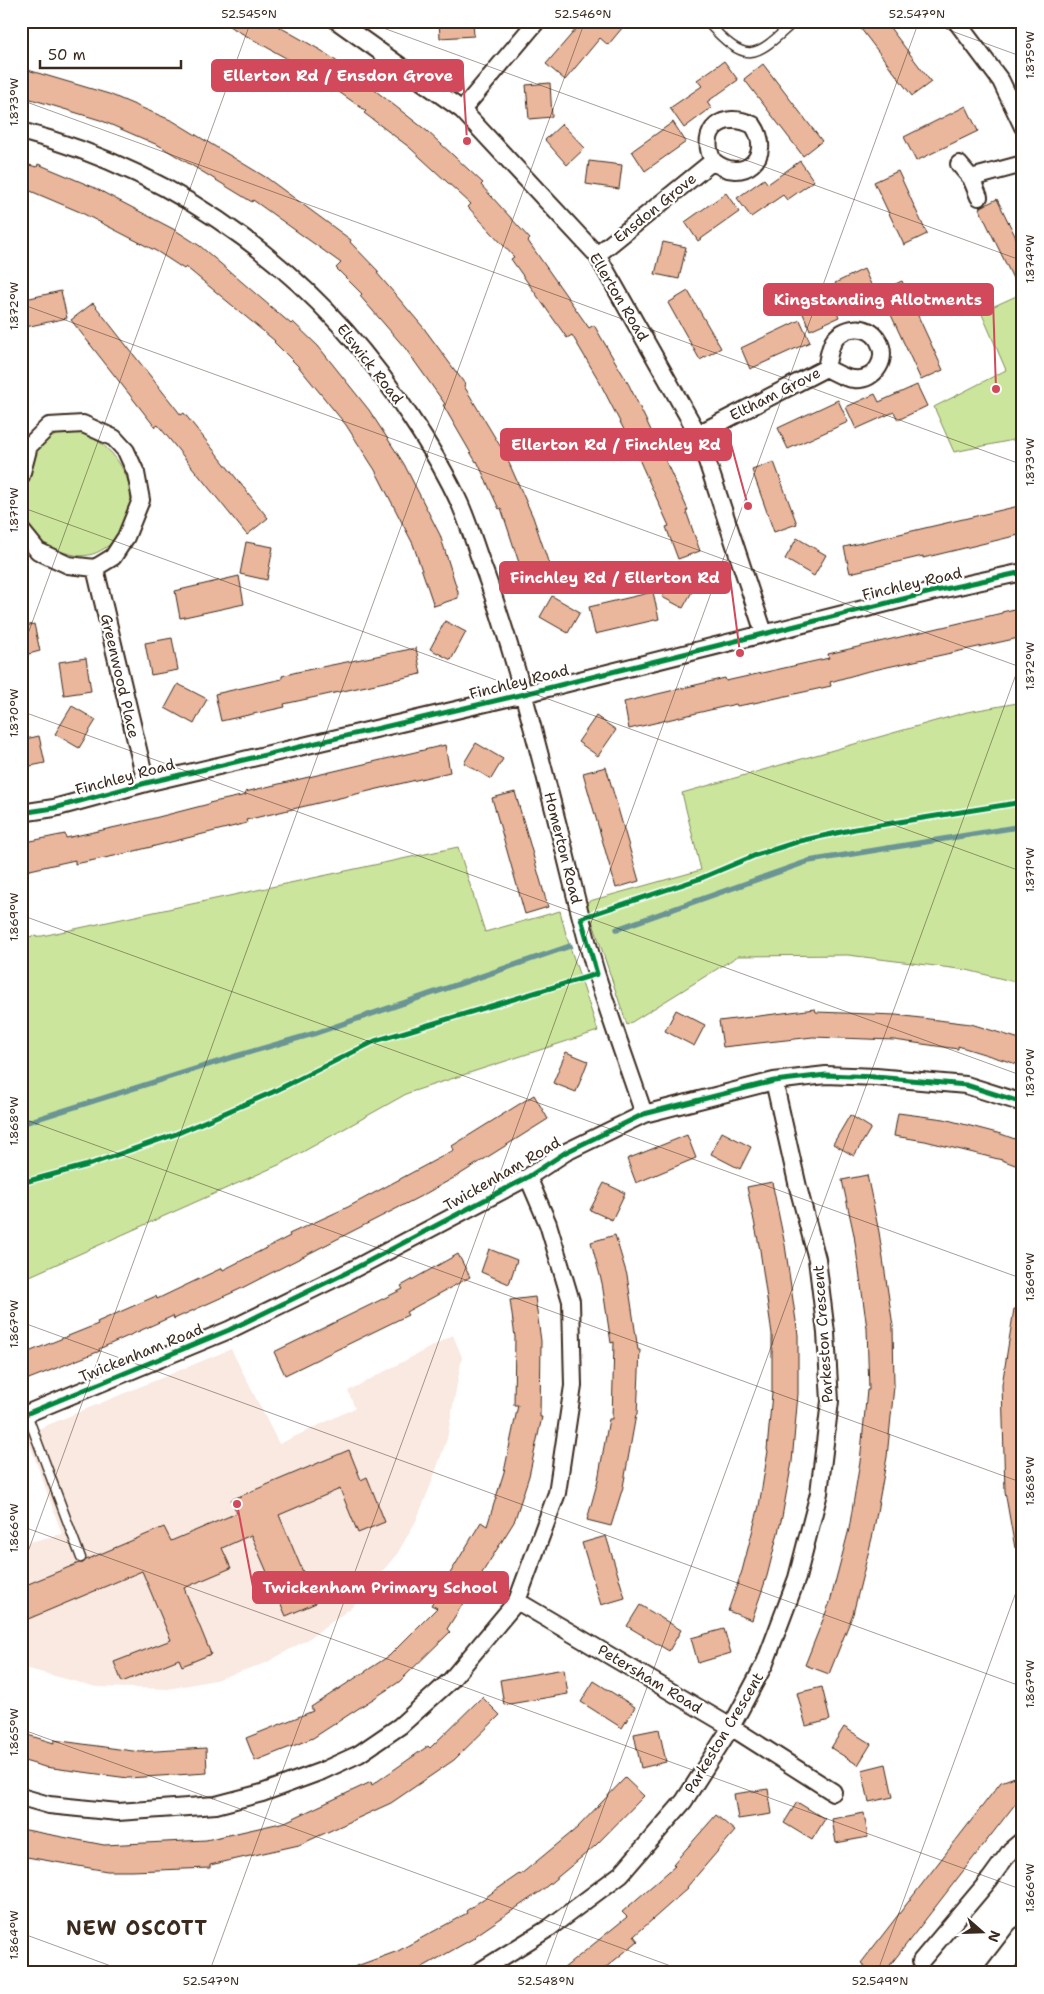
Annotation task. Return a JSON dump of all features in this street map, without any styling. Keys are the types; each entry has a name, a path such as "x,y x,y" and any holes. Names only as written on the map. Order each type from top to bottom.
{"main road":[{"path":"996,1973 1023,1938"}],"street":[{"name":"Ellerton Road","path":"337,21 462,110 596,255 698,434 764,634"},
{"path":"462,110 537,21"},
{"path":"956,21 1001,81 1023,127"},
{"name":"Elswick Road","path":"21,131 51,139 132,170 212,215 265,254 347,331 389,384 435,456 460,504 498,607 524,694"},
{"name":"Ensdon Grove","path":"596,255 713,161"},
{"path":"959,164 971,178 979,197"},
{"path":"971,178 1023,164"},
{"name":"Eltham Grove","path":"698,434 826,368"},
{"path":"21,476 30,446 49,426 83,424 114,438 126,451 136,473 141,500 126,537 113,557 95,568 68,565 38,551 21,530"},
{"name":"Greenwood Place","path":"95,568 146,783"},
{"name":"Finchley Road","path":"21,813 54,808 146,783 524,694 931,592 1023,572"},
{"name":"Homerton Road","path":"524,694 596,974 644,1114"},
{"name":"Twickenham Road","path":"24,1415 229,1330 348,1272 528,1177 566,1152 644,1114 774,1081 826,1076 876,1077 966,1085 1023,1103"},
{"name":"Parkeston Crescent","path":"477,1973 549,1928 621,1874 684,1801 731,1727 765,1663 797,1578 819,1493 830,1401 826,1333 817,1259 798,1187 774,1081"},
{"path":"21,1797 49,1805 118,1812 216,1805 262,1793 322,1771 359,1754 400,1726 451,1680 517,1601 558,1493 573,1386 571,1301 548,1224 528,1177"},
{"name":"Petersham Road","path":"517,1601 731,1727 833,1792"},
{"path":"921,1961 990,1879 1011,1850 1023,1840"}],"lane":[{"path":"706,21 734,47 741,51 753,53 760,50 795,21"},
{"path":"24,1415 81,1558"}],"shaded area":[{"path":"453,1335 462,1357 447,1439 430,1487 416,1521 397,1554 351,1608 308,1639 266,1663 215,1680 168,1689 96,1687 21,1667 21,1544 62,1534 26,1434 231,1349 279,1444 355,1408 348,1391"}],"green space":[{"path":"1023,293 1023,438 954,452 934,407 1006,370 981,312"},
{"path":"60,433 87,435 105,446 125,474 130,490 131,506 128,522 119,536 105,548 89,555 80,556 65,553 44,543 30,528 23,510 24,486 33,458 43,443"},
{"path":"1023,702 1023,984 967,970 848,955 738,956 627,1025 586,902 701,870 682,793 967,712"},
{"path":"458,847 485,932 560,911 598,1031 408,1093 283,1163 21,1280 21,937 42,936"}],"building":[{"path":"220,21 269,21 322,51 373,87 427,131 483,183 481,185 530,239 528,241 589,328 594,325 629,385 661,451 688,510 686,511 700,551 678,559 666,527 669,526 638,457 598,379 572,335 567,338 511,259 514,257 468,207 471,204 409,147 364,113 366,111 309,71"},
{"path":"439,21 473,21 474,36 440,38"},
{"path":"583,21 628,21 608,45 600,38 565,80 546,64"},
{"path":"855,21 885,21 931,82 912,96"},
{"path":"724,61 738,80 707,102 711,108 684,128 670,108 702,86 697,80"},
{"path":"763,64 822,141 803,156 744,79"},
{"path":"21,68 109,94 173,121 267,178 351,240 350,242 379,272 377,273 423,327 465,384 464,386 505,454 533,517 553,576 553,582 528,590 501,508 499,509 477,461 443,405 445,404 405,348 360,296 362,294 336,268 341,263 253,200 252,202 160,146 100,120 21,96"},
{"path":"550,83 552,117 529,119 526,85"},
{"path":"966,106 978,131 916,161 904,137"},
{"path":"673,122 686,142 645,171 632,151"},
{"path":"562,124 585,148 567,165 545,140"},
{"path":"589,161 622,165 619,189 586,184"},
{"path":"800,161 814,181 787,200 783,195 751,217 737,198 764,179 768,184"},
{"path":"21,163 37,167 38,164 93,187 175,230 200,246 291,324 293,322 318,346 369,410 404,464 440,535 458,592 458,598 434,606 413,544 375,470 346,425 275,341 186,267 184,269 158,252 80,212 21,187"},
{"path":"898,171 927,234 904,245 874,182"},
{"path":"726,193 739,212 698,241 685,222"},
{"path":"997,199 1023,252 1023,299 979,208"},
{"path":"663,242 686,247 679,279 655,274"},
{"path":"864,269 874,291 836,309 839,317 810,330 801,309 839,291 835,283"},
{"path":"902,281 943,370 921,380 880,291"},
{"path":"61,291 67,318 21,328 21,300"},
{"path":"688,291 721,348 700,360 668,303"},
{"path":"93,303 181,415 184,413 268,518 247,535 158,425 155,427 71,320"},
{"path":"800,320 810,342 750,369 741,348"},
{"path":"917,385 927,406 898,420 894,412 856,429 846,407 875,394 879,402"},
{"path":"838,400 848,422 788,449 778,428"},
{"path":"774,462 797,524 774,532 752,470"},
{"path":"1023,505 1023,534 850,573 844,547"},
{"path":"797,538 826,555 814,576 785,559"},
{"path":"246,542 273,547 267,580 240,574"},
{"path":"678,568 699,579 683,608 662,597"},
{"path":"239,576 244,604 180,618 175,591"},
{"path":"653,592 659,619 595,634 589,607"},
{"path":"552,596 580,612 568,633 540,617"},
{"path":"1023,607 1023,637 865,672 830,682 831,686 754,703 737,706 736,704 629,729 624,702 725,678 726,681 829,658 828,654"},
{"path":"445,621 466,632 451,660 430,649"},
{"path":"34,624 40,651 21,656 21,627"},
{"path":"172,638 178,670 151,675 145,643"},
{"path":"416,648 421,674 284,704 285,707 221,721 215,694 282,679 282,676 297,672"},
{"path":"86,658 91,691 64,695 59,662"},
{"path":"178,684 207,699 194,724 165,708"},
{"path":"72,706 96,720 79,748 55,734"},
{"path":"596,716 616,730 598,756 578,742"},
{"path":"39,736 45,763 21,768 21,740"},
{"path":"476,743 503,759 491,779 464,763"},
{"path":"445,745 450,772 246,820 247,823 119,855 75,864 75,860 21,872 21,843 65,834 66,838 139,822 246,795 245,792"},
{"path":"606,767 639,881 616,888 583,773"},
{"path":"515,792 548,907 525,914 492,798"},
{"path":"815,1009 816,1012 896,1015 971,1024 1023,1040 1023,1066 958,1046 958,1049 894,1040 813,1037 723,1047 719,1021"},
{"path":"676,1010 705,1025 694,1046 665,1031"},
{"path":"566,1052 588,1061 576,1092 553,1083"},
{"path":"534,1095 548,1119 459,1175 238,1290 174,1319 173,1316 99,1349 100,1351 21,1382 21,1355 98,1324 97,1322 156,1296 157,1299 222,1268 223,1270 290,1236 289,1234 348,1207 454,1150 452,1146"},
{"path":"898,1113 944,1119 1001,1134 1023,1142 1023,1168 1002,1160 925,1141 894,1136"},
{"path":"850,1115 871,1128 854,1156 833,1144"},
{"path":"722,1132 751,1147 740,1169 711,1154"},
{"path":"687,1135 696,1158 636,1183 627,1159"},
{"path":"867,1175 879,1232 893,1326 894,1386 887,1457 873,1534 853,1614 829,1674 805,1665 830,1602 849,1529 860,1462 867,1390 869,1390 867,1328 854,1235 842,1180"},
{"path":"772,1182 785,1245 798,1335 798,1394 792,1462 782,1517 767,1576 752,1620 728,1611 742,1571 759,1506 768,1451 772,1393 772,1334 760,1250 747,1187"},
{"path":"604,1183 625,1193 612,1220 590,1210"},
{"path":"615,1235 627,1275 638,1350 640,1350 637,1415 623,1487 611,1526 587,1520 598,1480 609,1419 612,1419 614,1342 611,1343 602,1283 591,1242"},
{"path":"489,1249 517,1260 509,1284 481,1272"},
{"path":"458,1254 470,1277 406,1312 408,1315 285,1375 274,1352 403,1289 401,1286"},
{"path":"535,1297 541,1341 540,1417 542,1417 529,1476 514,1522 447,1629 450,1632 399,1682 313,1738 255,1761 246,1738 313,1711 311,1707 389,1656 437,1608 431,1605 481,1522 487,1526 504,1472 518,1405 514,1405 515,1337 510,1300"},
{"path":"1014,1309 1023,1309 1023,1548 1015,1548 1005,1491 1002,1385"},
{"path":"349,1450 361,1480 367,1477 385,1522 358,1533 340,1489 279,1515 316,1603 286,1616 251,1535 222,1548 231,1568 184,1588 211,1654 182,1666 179,1659 122,1682 114,1662 171,1640 142,1571 21,1622 21,1587 83,1563 86,1560 164,1527 171,1541 237,1513 231,1500"},
{"path":"606,1536 625,1598 601,1605 582,1543"},
{"path":"640,1605 681,1630 669,1651 627,1626"},
{"path":"724,1629 731,1653 698,1663 691,1638"},
{"path":"564,1669 568,1694 504,1705 500,1680"},
{"path":"594,1681 635,1707 622,1728 581,1702"},
{"path":"822,1687 830,1720 806,1726 797,1693"},
{"path":"482,1697 500,1715 454,1760 391,1803 299,1845 210,1865 210,1868 107,1871 21,1856 21,1829 104,1845 206,1840 285,1822 371,1782 372,1785 428,1746 430,1748"},
{"path":"844,1727 871,1744 858,1765 831,1748"},
{"path":"659,1729 666,1762 641,1768 634,1734"},
{"path":"21,1733 54,1743 54,1740 140,1752 206,1748 207,1773 128,1778 45,1767 21,1760"},
{"path":"886,1764 893,1797 869,1802 862,1770"},
{"path":"1023,1774 1023,1800 1016,1803 884,1973 873,1973 861,1963 1001,1782"},
{"path":"625,1778 644,1796 595,1846 541,1891 476,1937 412,1973 343,1973 343,1971 398,1951 467,1913 466,1911 520,1875 577,1828"},
{"path":"768,1789 772,1814 738,1819 734,1794"},
{"path":"797,1802 825,1819 812,1840 784,1823"},
{"path":"864,1813 868,1837 836,1843 832,1819"},
{"path":"716,1815 735,1831 688,1888 634,1936 638,1941 599,1973 558,1973 627,1917 622,1912 675,1866 673,1864"}],"waterway":[{"path":"617,929 809,861 1023,826"},
{"path":"21,1124 233,1057 316,1033 570,946"}],"cycle path":[{"path":"21,813 54,808 146,783 524,694 931,592 1023,572"},
{"path":"21,1183 88,1165 176,1134 273,1092 375,1041 597,974 581,918 699,879 756,855 800,841 855,829 1023,802"},
{"path":"21,1416 229,1330 348,1272 528,1177 566,1152 644,1114 774,1081 826,1075 876,1077 966,1085 1023,1103"}],"place":[{"name":"Ellerton Rd / Ensdon Grove","path":"467,141"},
{"name":"Kingstanding Allotments","path":"996,389"},
{"name":"Ellerton Rd / Finchley Rd","path":"748,506"},
{"name":"Finchley Rd / Ellerton Rd","path":"740,653"},
{"name":"Twickenham Primary School","path":"237,1504"}],"district":[{"name":"NEW OSCOTT","path":"137,1928"}]}
